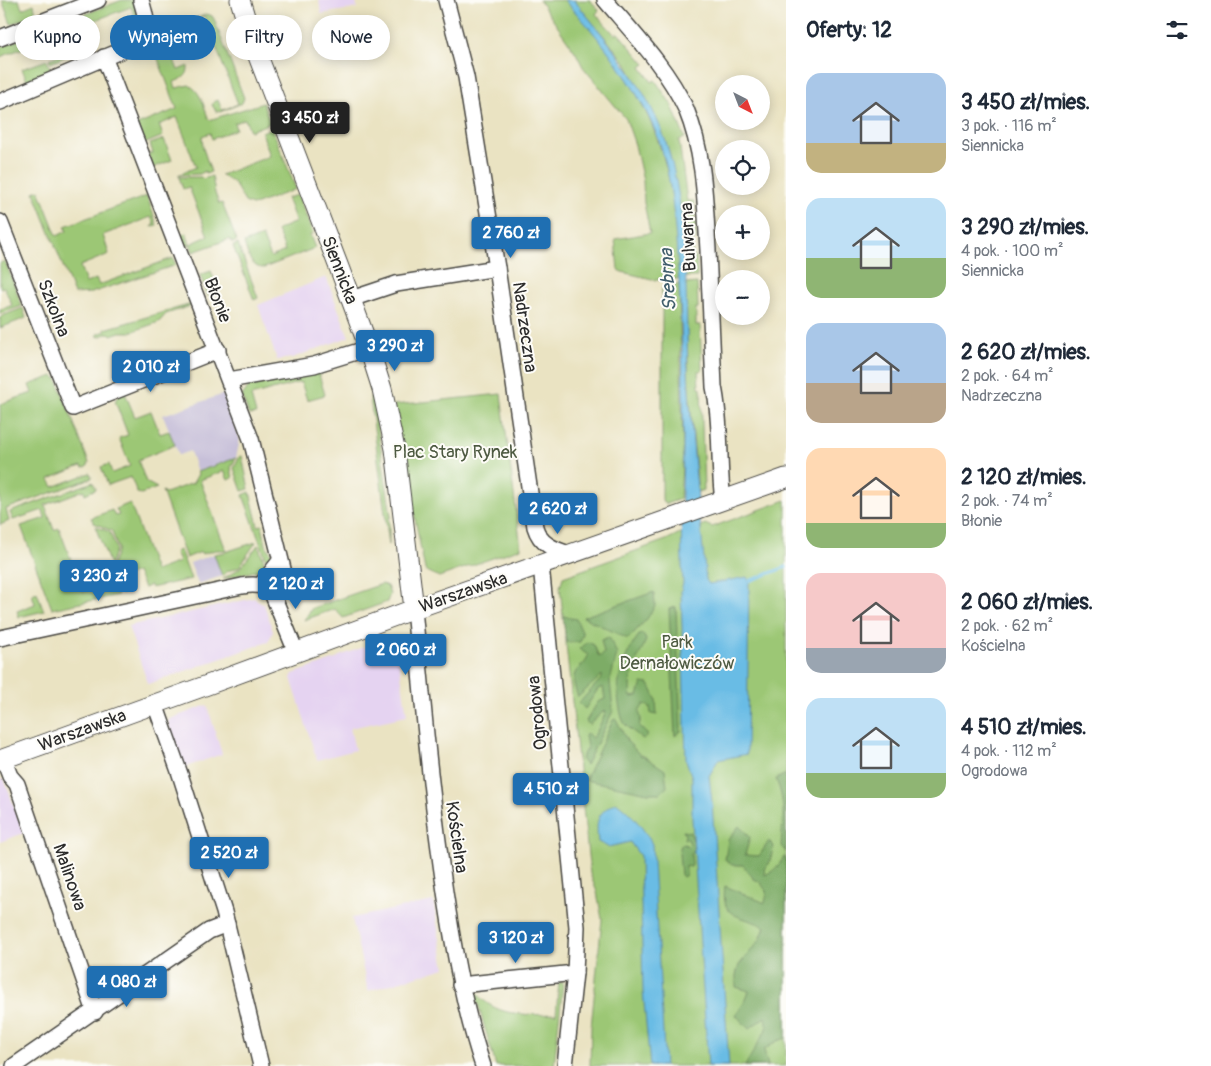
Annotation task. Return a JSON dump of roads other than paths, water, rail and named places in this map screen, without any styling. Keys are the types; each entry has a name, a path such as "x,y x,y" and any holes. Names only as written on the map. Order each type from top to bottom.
{"main road":[{"name":"Siennicka","path":"240,0 253,43 351,299 382,389 396,449 414,609"},
{"name":"Warszawska","path":"2,759 414,609 786,478"}],"street":[{"path":"0,38 98,0"},
{"path":"0,102 139,43 147,28 141,0"},
{"name":"Nadrzeczna","path":"446,0 466,77 498,268 535,526 540,538 549,547 569,554"},
{"name":"Bulwarna","path":"605,0 648,50 669,79 685,108 698,143 705,187 714,387 718,404 721,485 715,503"},
{"name":"Błonie","path":"104,57 251,439 284,573 267,589"},
{"name":"Szkolna","path":"0,222 73,408 218,350"},
{"path":"351,299 396,284 498,268"},
{"path":"229,380 314,365 369,348"},
{"name":"Ogrodowa","path":"541,565 577,927 575,973 564,1066"},
{"path":"0,638 252,584 267,589 296,652"},
{"name":"Kościelna","path":"414,609 435,823 460,985 484,1066"},
{"path":"155,704 180,774 227,924 261,1066"},
{"name":"Malinowa","path":"2,759 10,776 17,784 95,1012"},
{"path":"14,1066 95,1012 209,931 227,924"},
{"path":"460,985 575,973"}],"water":[{"path":"564,0 574,0 626,65 647,100 665,139 674,169 683,232 689,391 706,580 709,584 747,577 749,581 747,754 718,760 709,776 729,1066 708,1066 692,819 692,778 686,760 681,591 683,583 681,534 682,353 679,279 671,193 661,147 648,115 616,62"},
{"path":"616,802 637,821 652,844 665,1066 650,1066 643,992 640,856 630,842 608,847 598,842 597,828 599,818 604,810"}],"waterway":[{"path":"749,581 786,567"}],"water label":[{"name":"Srebrna","path":"667,280"}],"park label":[{"name":"Plac Stary Rynek","path":"455,452"},
{"name":"Park Dernałowiczów","path":"677,652"}]}
